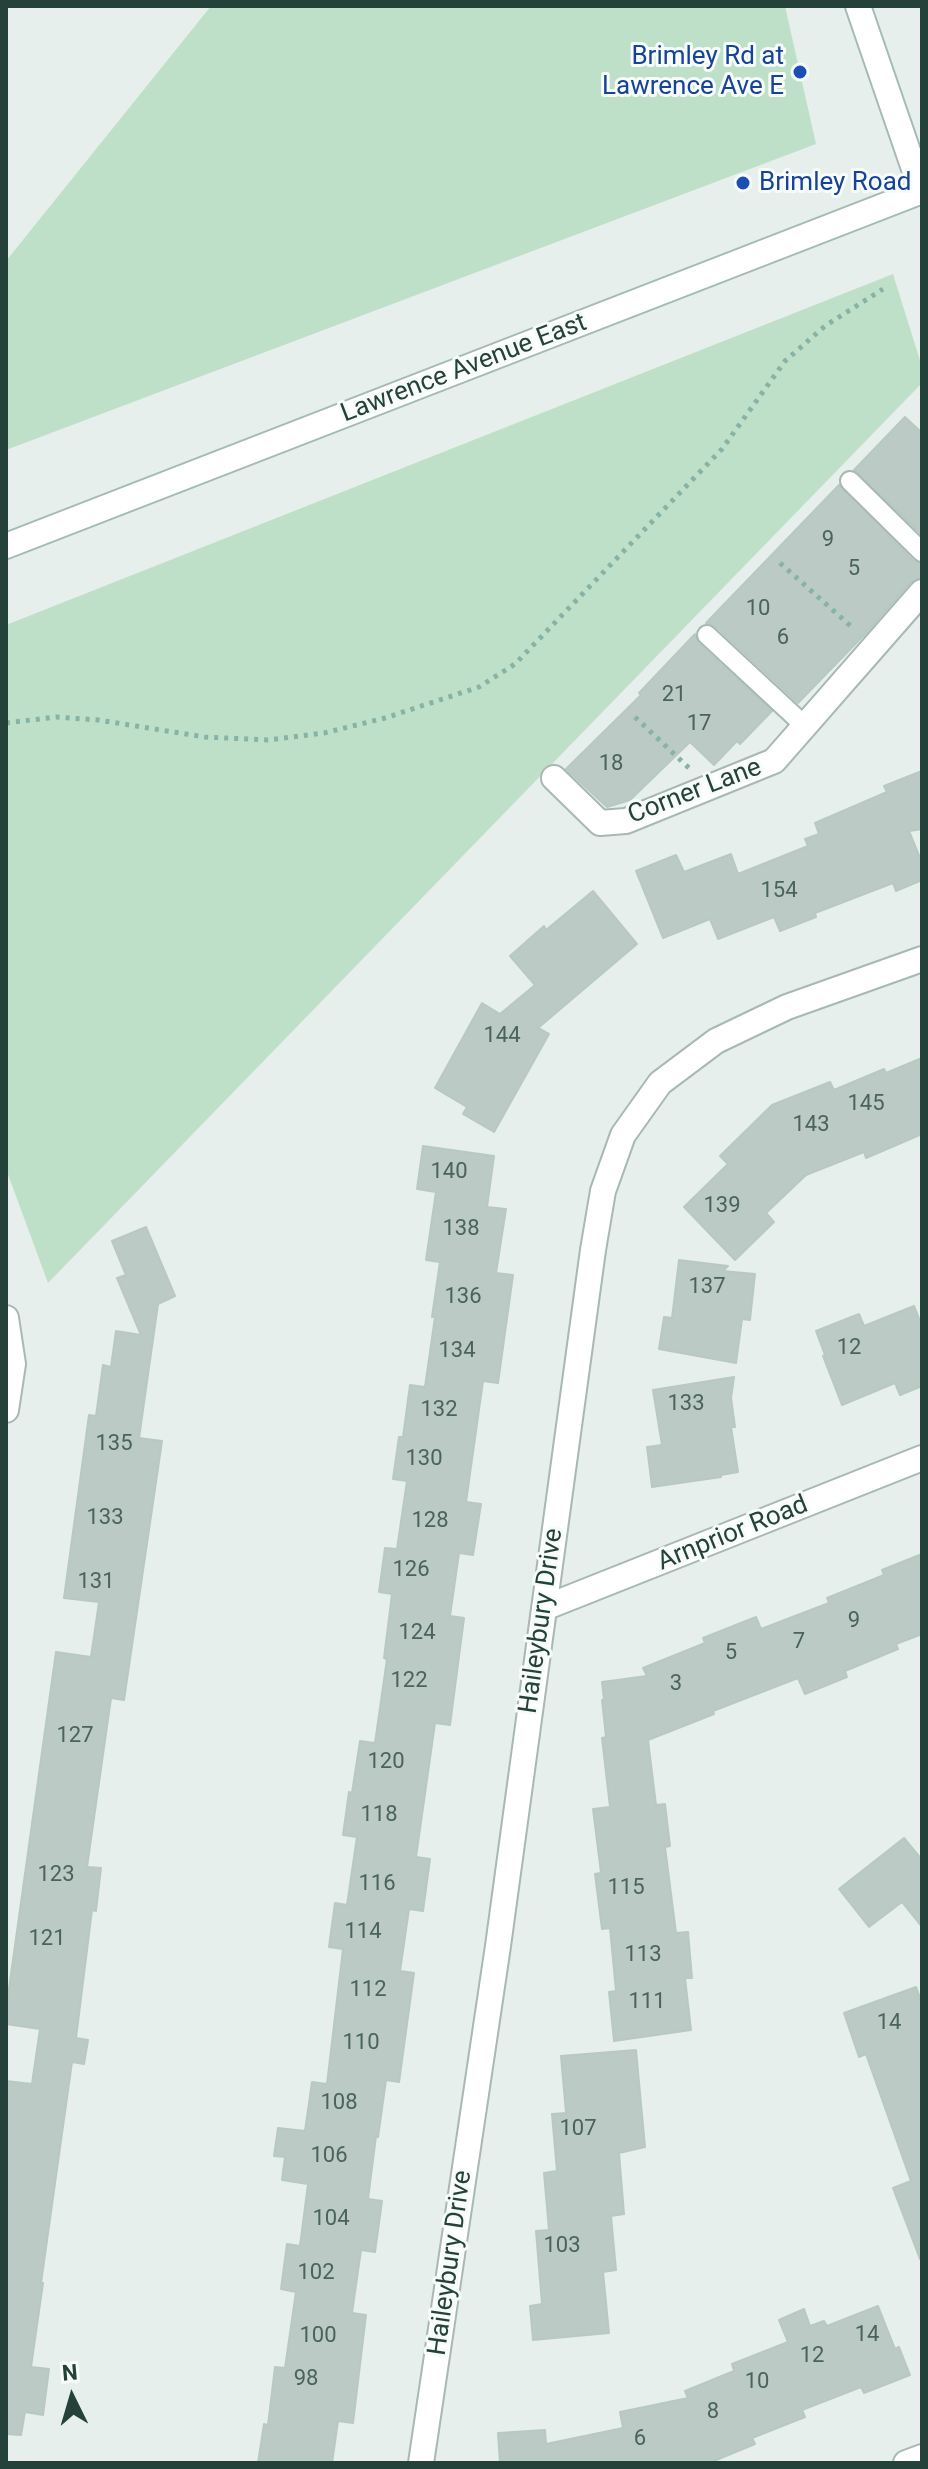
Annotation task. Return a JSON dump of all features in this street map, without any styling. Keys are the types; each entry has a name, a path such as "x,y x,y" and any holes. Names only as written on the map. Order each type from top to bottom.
{"street":[{"path":"858,6 922,192"},
{"name":"Lawrence Avenue East","path":"6,546 922,192"},
{"name":"Corner Lane","path":"554,778 600,823 626,821 774,761 922,592"},
{"name":"Haileybury Drive","path":"421,2463 498,1946 603,1191 623,1135 660,1083 716,1041 787,1007 922,959"},
{"path":"6,1318 13,1364 6,1410"},
{"name":"Arnprior Road","path":"544,1608 922,1458"},
{"path":"906,2463 922,2457"}],"lane":[{"path":"850,481 922,552"},
{"path":"707,635 805,726"}],"path":[{"path":"6,723 56,717 98,720 205,737 268,740 324,733 369,722 479,687 515,664 722,449 785,361 825,326 883,289"},
{"path":"780,563 874,647"},
{"path":"635,717 710,788"}],"green space":[{"path":"211,6 785,6 816,144 6,450 6,261"},
{"path":"893,274 922,367 922,383 48,1283 6,1169 6,625"}],"building":[{"path":"905,417 922,433 922,535 854,470"},
{"path":"839,485 914,561 922,564 922,576 911,582 798,703 715,626 706,623"},
{"path":"695,634 699,644 772,711 714,765 690,742 630,800 607,807 566,769 641,695 639,693"},
{"path":"922,771 922,829 909,831 922,863 922,880 896,891 893,883 815,913 816,917 780,931 774,917 718,939 710,919 663,938 636,871 676,855 684,872 731,854 738,874 808,846 805,839 819,834 815,823 887,792 884,786"},
{"path":"593,891 637,944 538,1028 549,1034 494,1132 463,1114 467,1107 435,1088 482,1003 500,1014 535,985 510,956 544,926 546,930"},
{"path":"922,1058 922,1134 866,1158 864,1152 806,1175 766,1213 774,1222 735,1260 684,1207 728,1164 720,1156 772,1105 830,1082 834,1090 884,1069 886,1073"},
{"path":"423,1146 494,1156 487,1207 506,1209 496,1273 513,1275 498,1383 483,1381 466,1502 481,1504 473,1555 459,1553 450,1616 464,1618 450,1725 435,1723 416,1857 430,1859 423,1911 409,1909 400,1971 414,1973 399,2082 386,2080 376,2136 368,2199 382,2201 375,2252 361,2250 352,2313 366,2315 353,2423 338,2421 332,2463 258,2463 264,2424 268,2425 275,2367 285,2368 296,2292 281,2289 287,2244 300,2246 308,2184 282,2180 285,2157 274,2156 278,2128 305,2131 312,2082 327,2084 343,1949 329,1947 335,1903 347,1905 357,1837 343,1835 360,1741 375,1743 387,1659 384,1658 392,1594 379,1592 385,1548 397,1549 407,1481 393,1479 410,1385 425,1387 435,1317 432,1317 440,1262 426,1260 436,1192 417,1189"},
{"path":"146,1227 175,1296 158,1304 139,1438 162,1441 124,1700 111,1698 87,1867 101,1868 96,1911 92,1910 76,2038 88,2040 84,2064 72,2062 31,2367 49,2369 43,2415 25,2412 21,2435 6,2434 6,2081 32,2084 40,2029 6,2024 6,2010 56,1652 91,1657 99,1602 64,1598 89,1415 96,1416 103,1365 111,1367 116,1331 141,1335 117,1278 126,1275 112,1241"},
{"path":"679,1260 728,1266 723,1271 755,1274 750,1320 742,1319 736,1363 659,1349 664,1317 672,1318"},
{"path":"914,1306 922,1326 922,1386 900,1395 895,1383 842,1405 816,1331 859,1314 864,1326"},
{"path":"734,1377 731,1398 735,1427 731,1427 738,1472 652,1487 647,1447 662,1445 653,1390"},
{"path":"922,1554 922,1634 896,1644 898,1649 845,1671 847,1677 805,1694 798,1678 648,1740 656,1805 665,1804 670,1846 665,1847 676,1933 688,1932 692,1978 685,1978 691,2030 614,2041 609,1992 616,1991 610,1928 602,1929 595,1874 601,1873 593,1809 610,1807 602,1738 606,1737 602,1682 647,1676 643,1668 705,1643 703,1638 756,1617 761,1629 829,1603 827,1598 884,1575 882,1570"},
{"path":"904,1838 922,1860 922,1927 902,1902 869,1927 839,1889"},
{"path":"916,1987 922,2003 920,2259 893,2188 911,2181 866,2054 859,2057 844,2013"},
{"path":"636,2050 645,2147 619,2153 624,2214 611,2216 616,2270 603,2272 609,2333 533,2340 530,2306 542,2304 536,2231 549,2230 544,2173 557,2171 552,2114 566,2113 561,2056"},
{"path":"878,2306 895,2349 899,2347 910,2375 864,2393 861,2387 802,2410 805,2417 752,2438 755,2444 709,2463 500,2463 498,2433 545,2430 546,2444 623,2428 620,2412 688,2398 685,2391 734,2371 732,2364 788,2342 779,2320 804,2309 810,2326 824,2321 827,2326"}],"place":[{"name":"Brimley Rd at Lawrence Ave E","path":"800,72"},
{"name":"Brimley Road","path":"743,183"}]}
